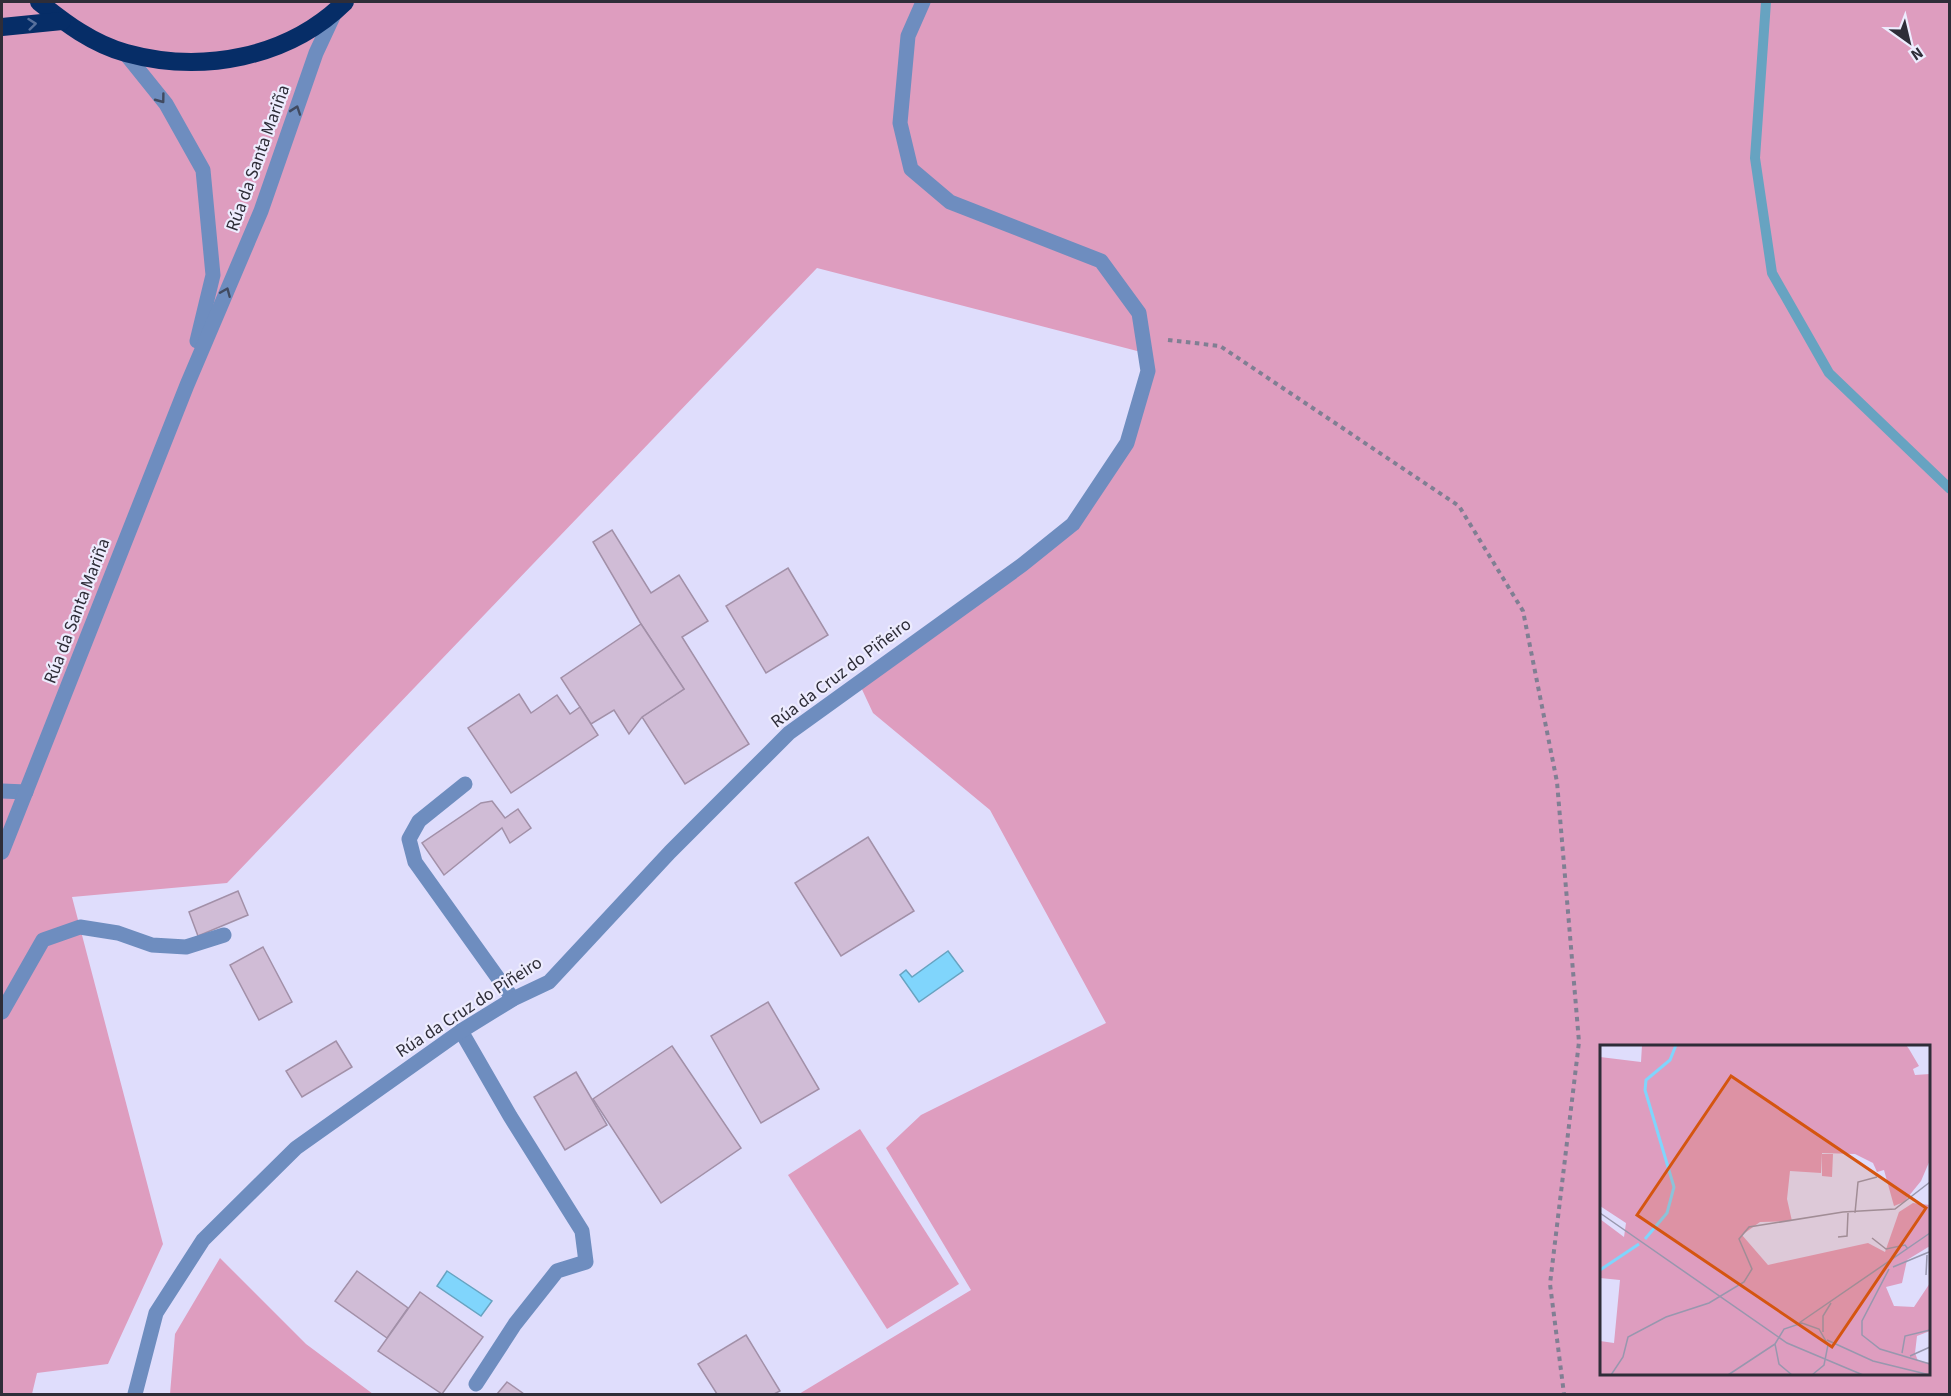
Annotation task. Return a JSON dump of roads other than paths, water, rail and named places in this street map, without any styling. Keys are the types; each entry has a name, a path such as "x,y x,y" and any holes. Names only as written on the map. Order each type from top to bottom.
{"highway":[{"path":"39,2 62,21 94,40 125,52 167,61 227,60 256,53 285,42 341,6"},
{"path":"2,27 62,21"}],"street":[{"name":"Rúa da Cruz do Piñeiro","path":"135,1395 156,1313 203,1240 296,1148 461,1031 513,999 549,982 670,852 789,733 1022,565 1073,524 1126,443 1148,371 1139,313 1101,261 950,202 911,169 900,123 908,36 923,2"},
{"name":"Rúa da Santa Mariña","path":"2,852 187,385 261,211 316,52 341,6"},
{"name":"Rúa da Santa Mariña","path":"125,52 166,104 203,170 213,275 187,385"},
{"path":"465,784 419,821 409,839 415,862 513,999"},
{"path":"2,791 26,792"},
{"path":"2,1012 43,940 80,927 118,933 152,945 186,947 224,934"},
{"path":"461,1031 510,1116 582,1232 586,1262 556,1271 515,1324 476,1384"}],"water":[{"path":"948,951 963,971 919,1002 900,975 906,970 912,977"},
{"path":"447,1271 492,1301 481,1316 437,1286"}],"waterway":[{"path":"1766,2 1755,158 1772,273 1829,373 1950,489"}]}
